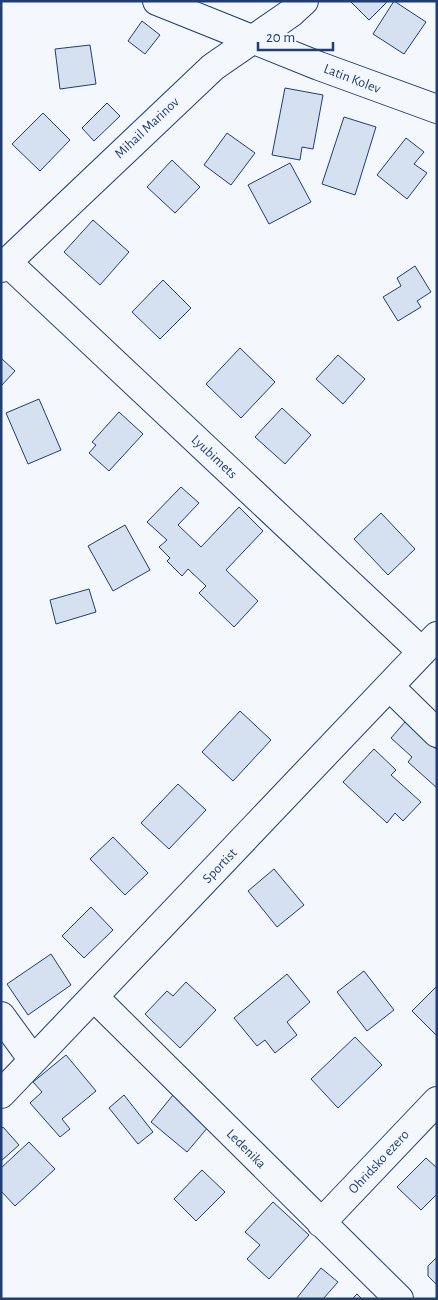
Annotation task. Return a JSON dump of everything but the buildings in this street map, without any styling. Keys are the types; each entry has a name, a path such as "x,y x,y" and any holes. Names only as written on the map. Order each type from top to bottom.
{"street":[{"name":"Latin Kolev","path":"157,1 252,40 437,109"},
{"name":"Mihail Marinov","path":"4,265 212,67 292,12 304,1"},
{"name":"Lyubimets","path":"4,265 429,644"},
{"name":"Sportist","path":"1,1094 429,644"},
{"path":"390,687 437,733"},
{"name":"Ledenika","path":"94,997 399,1299"},
{"path":"1,1016 33,1060"},
{"name":"Ohridsko ezero","path":"321,1223 437,1101"}]}
